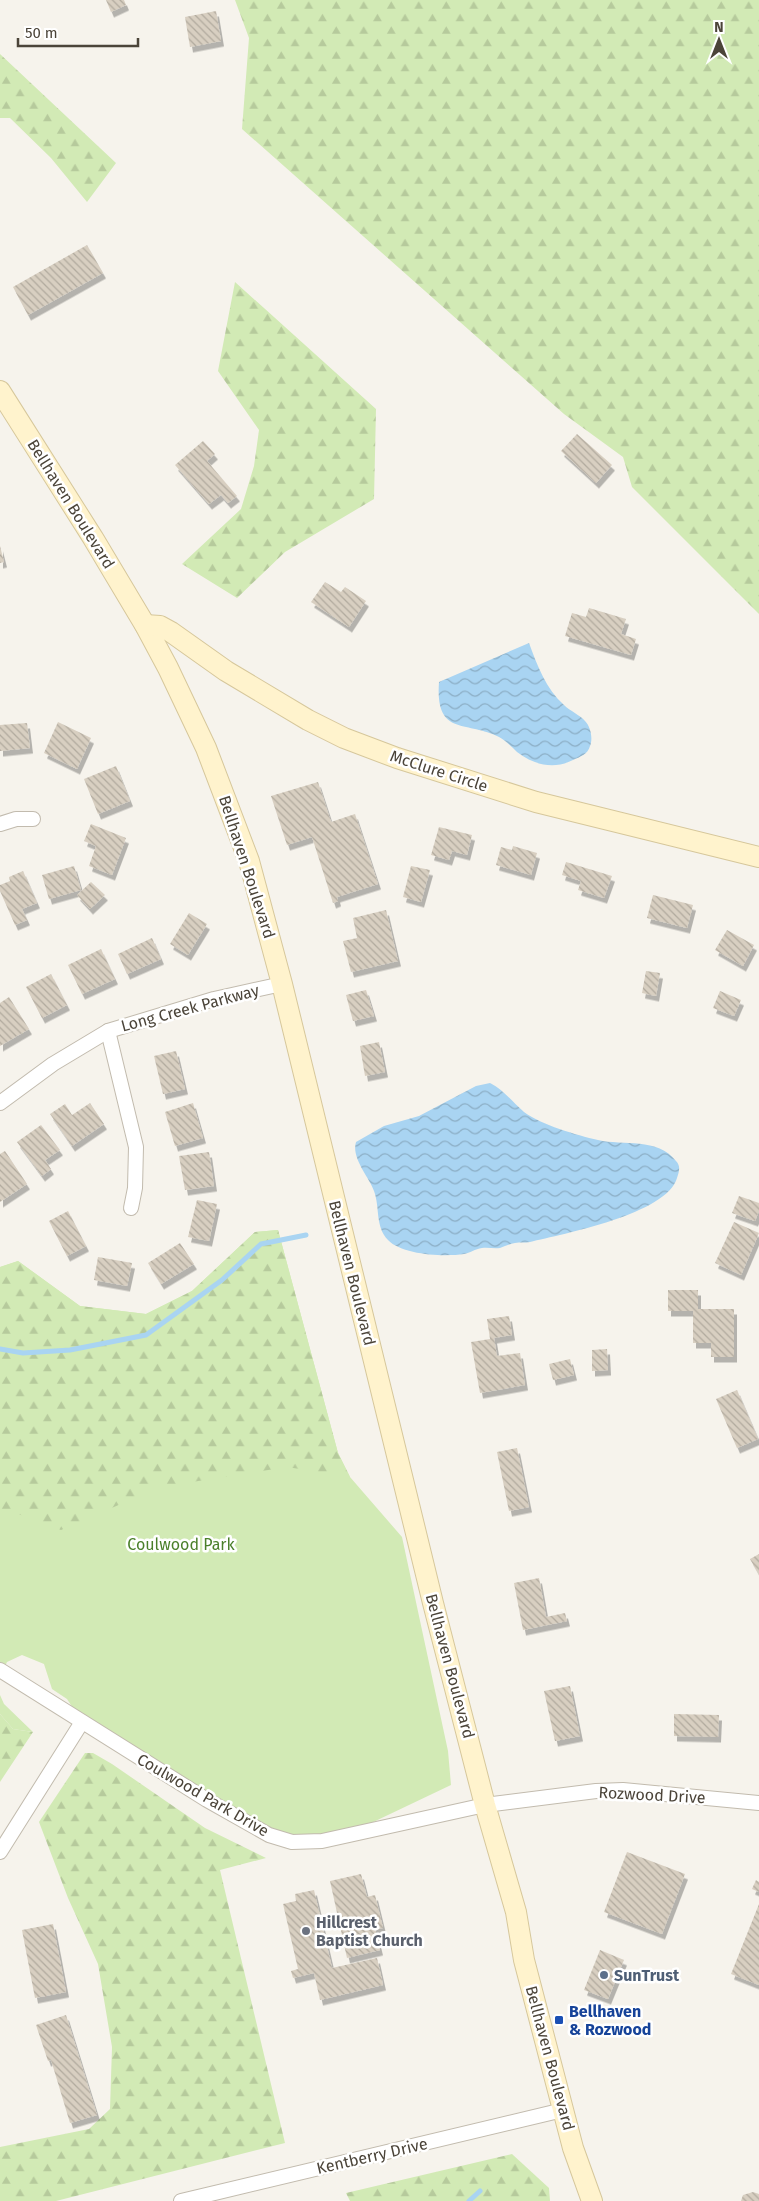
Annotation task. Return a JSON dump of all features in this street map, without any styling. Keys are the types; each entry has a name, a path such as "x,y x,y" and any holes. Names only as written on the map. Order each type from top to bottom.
{"main road":[{"name":"Bellhaven Boulevard","path":"0,391 93,538 145,625 168,668 221,785 253,873 282,984 426,1575 485,1805 516,1912 524,1960 573,2148 592,2201"},
{"name":"McClure Circle","path":"145,625 160,626 171,632 240,680 312,722 344,738 397,758 536,802 759,857"}],"street":[{"path":"0,824 16,819 33,819"},
{"name":"Long Creek Parkway","path":"0,1103 53,1064 108,1031 214,999 282,984"},
{"path":"108,1031 136,1147 135,1188 131,1208"},
{"name":"Coulwood Park Drive","path":"0,1670 208,1800 269,1835 292,1842 322,1841 485,1805"},
{"path":"0,1852 82,1722"},
{"name":"Rozwood Drive","path":"485,1805 596,1790 623,1790 759,1803"},
{"name":"Kentberry Drive","path":"181,2201 563,2110"}],"green space":[{"path":"235,0 759,0 759,614 632,487 623,457 564,414 242,129 249,38"},
{"path":"0,54 116,163 87,202 51,158 10,118 0,118"},
{"path":"235,282 376,409 374,499 285,552 237,598 182,564 241,509 254,466 259,430 218,371"},
{"name":"Coulwood Park","path":"278,1230 338,1453 350,1477 402,1537 448,1751 451,1785 346,1835 292,1842 82,1722 67,1699 52,1689 44,1664 22,1655 7,1662 0,1677 0,1267 18,1261 80,1306 146,1314 192,1291 255,1232"},
{"path":"278,1230 338,1453 350,1477 287,1467 160,1487 61,1530 10,1511 0,1513 0,1267 18,1261 80,1306 146,1314 192,1291 255,1232"},
{"path":"0,1695 4,1704 33,1732 13,1729 0,1714"},
{"path":"0,1714 13,1729 33,1732 0,1782"},
{"path":"85,1753 93,1753 112,1764 205,1828 266,1858 220,1870 285,2143 56,2201 0,2201 0,2147 89,2129 110,2109 112,2047 98,1964 68,1898 39,1822"},
{"path":"512,2154 549,2188 550,2201 350,2201 346,2193"}],"water":[{"path":"529,643 539,668 552,692 566,707 583,719 591,733 590,746 586,753 559,765 537,763 517,752 499,737 455,724 442,711 439,699 439,682"},
{"path":"490,1083 531,1117 550,1125 598,1140 650,1145 660,1148 669,1153 678,1163 677,1178 669,1191 635,1212 565,1234 530,1242 515,1243 500,1248 482,1248 456,1255 424,1254 394,1245 388,1240 381,1229 376,1197 358,1161 355,1148 356,1142 384,1126 419,1116 476,1086"}],"building":[{"path":"106,0 124,0 126,5 111,12"},
{"path":"216,11 221,41 190,47 185,17"},
{"path":"87,245 103,273 28,315 13,287"},
{"path":"577,434 612,465 596,483 561,451"},
{"path":"203,441 215,454 207,461 237,496 228,503 221,495 209,504 175,465"},
{"path":"0,546 4,562 0,563"},
{"path":"325,582 341,592 345,587 366,601 349,627 311,602"},
{"path":"589,608 626,619 621,634 636,639 631,655 565,636 572,613 586,617"},
{"path":"58,722 91,738 77,769 44,753"},
{"path":"27,723 30,748 0,751 0,725"},
{"path":"116,766 130,801 98,814 84,779"},
{"path":"318,782 331,822 355,814 378,884 337,897 338,901 333,903 312,837 287,845 271,796"},
{"path":"91,824 126,838 112,875 89,866 96,846 84,841"},
{"path":"439,827 472,835 467,855 452,851 449,860 431,855"},
{"path":"513,846 537,853 531,875 496,865 501,847 512,850"},
{"path":"566,862 612,876 604,898 578,890 581,881 562,875"},
{"path":"74,866 81,890 49,899 42,875"},
{"path":"411,866 430,870 421,902 403,897"},
{"path":"23,871 37,903 22,909 27,920 15,925 0,891 0,885 10,881 9,877"},
{"path":"91,882 105,895 90,909 77,895"},
{"path":"653,895 693,905 687,928 647,918"},
{"path":"386,910 398,961 351,972 343,941 357,938 353,918"},
{"path":"189,913 207,924 188,955 170,944"},
{"path":"727,930 754,945 743,966 715,950"},
{"path":"152,938 161,959 127,974 118,954"},
{"path":"101,949 115,979 82,994 68,965"},
{"path":"646,971 660,973 656,996 642,993"},
{"path":"51,974 67,1005 42,1018 26,987"},
{"path":"366,990 374,1016 353,1021 346,995"},
{"path":"720,991 741,1000 734,1016 713,1008"},
{"path":"9,997 29,1029 0,1046 0,1003"},
{"path":"379,1042 385,1072 365,1076 360,1046"},
{"path":"176,1051 185,1089 163,1094 154,1056"},
{"path":"90,1103 104,1124 72,1146 50,1114 65,1104 72,1115"},
{"path":"193,1103 203,1138 175,1146 165,1112"},
{"path":"41,1125 60,1150 45,1160 51,1169 42,1176 17,1142"},
{"path":"5,1151 27,1184 0,1202 0,1154"},
{"path":"209,1152 214,1186 185,1190 179,1156"},
{"path":"739,1196 759,1203 759,1211 755,1221 732,1213"},
{"path":"197,1200 217,1204 209,1241 188,1237"},
{"path":"68,1211 86,1246 67,1256 49,1221"},
{"path":"734,1222 759,1233 741,1275 715,1263"},
{"path":"180,1243 194,1264 161,1284 148,1263"},
{"path":"98,1257 132,1263 127,1286 94,1280"},
{"path":"668,1290 698,1290 698,1309 734,1309 734,1357 711,1357 711,1343 693,1343 693,1311 668,1311"},
{"path":"509,1316 512,1335 494,1338 497,1356 520,1353 525,1385 480,1393 471,1342 490,1339 487,1319"},
{"path":"607,1349 608,1370 592,1371 592,1350"},
{"path":"570,1359 574,1375 553,1380 549,1364"},
{"path":"737,1390 758,1439 737,1448 716,1399"},
{"path":"517,1448 529,1507 509,1511 497,1452"},
{"path":"759,1554 759,1575 750,1559"},
{"path":"539,1578 546,1617 565,1613 567,1621 523,1630 514,1583"},
{"path":"570,1686 580,1736 555,1741 544,1691"},
{"path":"674,1714 719,1715 718,1737 674,1736"},
{"path":"627,1852 685,1874 662,1934 604,1912"},
{"path":"361,1874 367,1897 375,1895 383,1928 375,1929 380,1950 347,1958 330,1881"},
{"path":"756,1880 759,1882 759,1892 752,1889"},
{"name":"Hillcrest Baptist Church","path":"314,1890 332,1968 377,1958 383,1985 320,2000 314,1973 293,1978 291,1971 298,1969 283,1904 296,1901 295,1894"},
{"path":"759,1904 759,1985 731,1974"},
{"path":"53,1924 66,1992 35,1998 22,1930"},
{"name":"SunTrust","path":"600,1950 624,1960 608,1999 584,1990"},
{"path":"66,2015 97,2115 70,2123 51,2060 48,2061 36,2025"},
{"path":"753,2192 759,2194 759,2201 741,2201 743,2195"}],"waterway":[{"path":"0,1349 23,1353 70,1350 146,1335 222,1280 261,1244 306,1235"},
{"path":"469,2201 480,2191"}],"place":[{"name":"Hillcrest Baptist Church","path":"306,1931"},
{"name":"SunTrust","path":"604,1975"},
{"name":"Bellhaven & Rozwood","path":"559,2020"}]}
